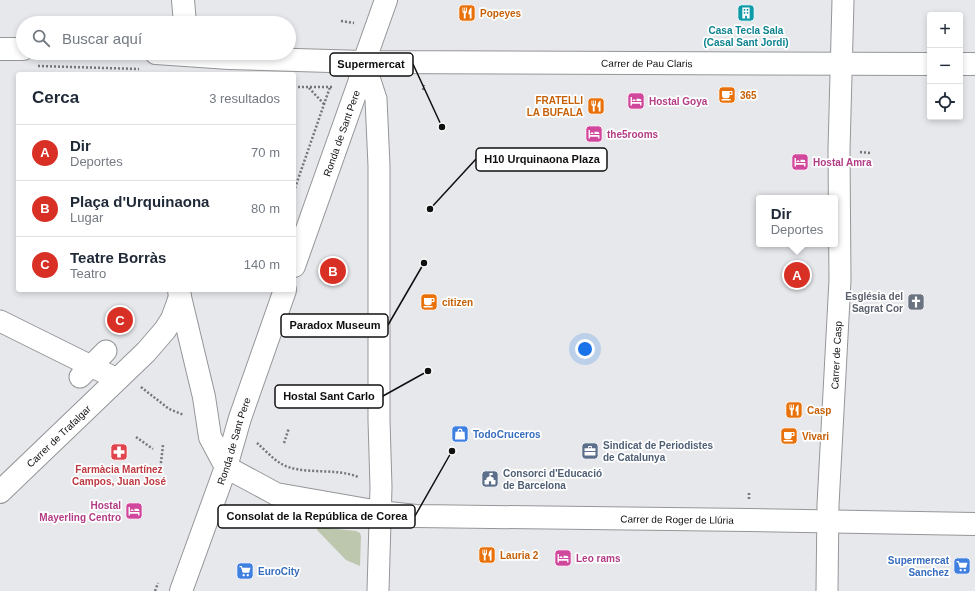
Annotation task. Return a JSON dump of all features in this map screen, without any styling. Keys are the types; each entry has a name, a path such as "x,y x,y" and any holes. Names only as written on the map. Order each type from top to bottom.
{"main road":[{"path":"183,0 184,16"},
{"name":"Ronda de Sant Pere","path":"296,260 359,83 364,62 386,0"},
{"path":"0,49 16,54"},
{"name":"Carrer de Pau Claris","path":"150,61 927,64"},
{"path":"963,64 975,64"},
{"name":"Ronda de Sant Pere","path":"181,591 226,467 240,418 284,292"},
{"path":"180,294 204,397 210,437 226,467"},
{"name":"Carrer de Trafalgar","path":"0,492 146,352 165,330 172,319 180,294"},
{"name":"Carrer de Roger de Llúria","path":"226,467 276,494 379,512 416,516 975,524"}],"street":[{"name":"Carrer de Casp","path":"827,591 828,521 840,280 839,150 843,5"},
{"path":"364,62 376,99 379,166 379,420 381,487 379,512 378,591"},
{"path":"0,321 92,365 122,375"}],"path":[{"path":"341,21 355,23"},
{"path":"109,60 150,61"},
{"path":"423,90 424,84"},
{"path":"296,87 309,88 324,104"},
{"path":"296,186 329,88"},
{"path":"122,375 139,385 169,409 185,415 210,437"},
{"path":"240,418 250,437 280,463 295,469 327,470 354,475"},
{"path":"284,443 289,428"},
{"path":"136,437 153,449"},
{"path":"160,471 163,445"}],"green space":[{"path":"318,527 356,531 360,533 360,566 346,560 317,530"}],"place":[{"name":"Popeyes","path":"467,13"},
{"name":"Casa Tecla Sala (Casal Sant Jordi)","path":"746,13"},
{"name":"365","path":"727,95"},
{"name":"Hostal Goya","path":"636,101"},
{"name":"FRATELLI LA BUFALA","path":"596,106"},
{"name":"Supermercat","path":"442,127"},
{"name":"the5rooms","path":"594,134"},
{"name":"Hostal Amra","path":"800,162"},
{"name":"H10 Urquinaona Plaza","path":"430,209"},
{"name":"Paradox Museum","path":"424,263"},
{"name":"Plaça d'Urquinaona","path":"333,271"},
{"name":"Dir","path":"797,275"},
{"name":"citizen","path":"429,302"},
{"name":"Església del Sagrat Cor","path":"916,302"},
{"name":"Teatre Borràs","path":"120,320"},
{"name":"Hostal Sant Carlo","path":"428,371"},
{"name":"Casp","path":"794,410"},
{"name":"TodoCruceros","path":"460,434"},
{"name":"Vivari","path":"789,436"},
{"name":"Consolat de la República de Corea","path":"452,451"},
{"name":"Sindicat de Periodistes de Catalunya","path":"590,451"},
{"name":"Farmàcia Martínez Campos, Juan José","path":"119,452"},
{"name":"Consorci d'Educació de Barcelona","path":"490,479"},
{"name":"Hostal Mayerling Centro","path":"134,511"},
{"name":"Lauria 2","path":"487,555"},
{"name":"Leo rams","path":"563,558"},
{"name":"Supermercat Sanchez","path":"962,566"},
{"name":"EuroCity","path":"245,571"}]}
